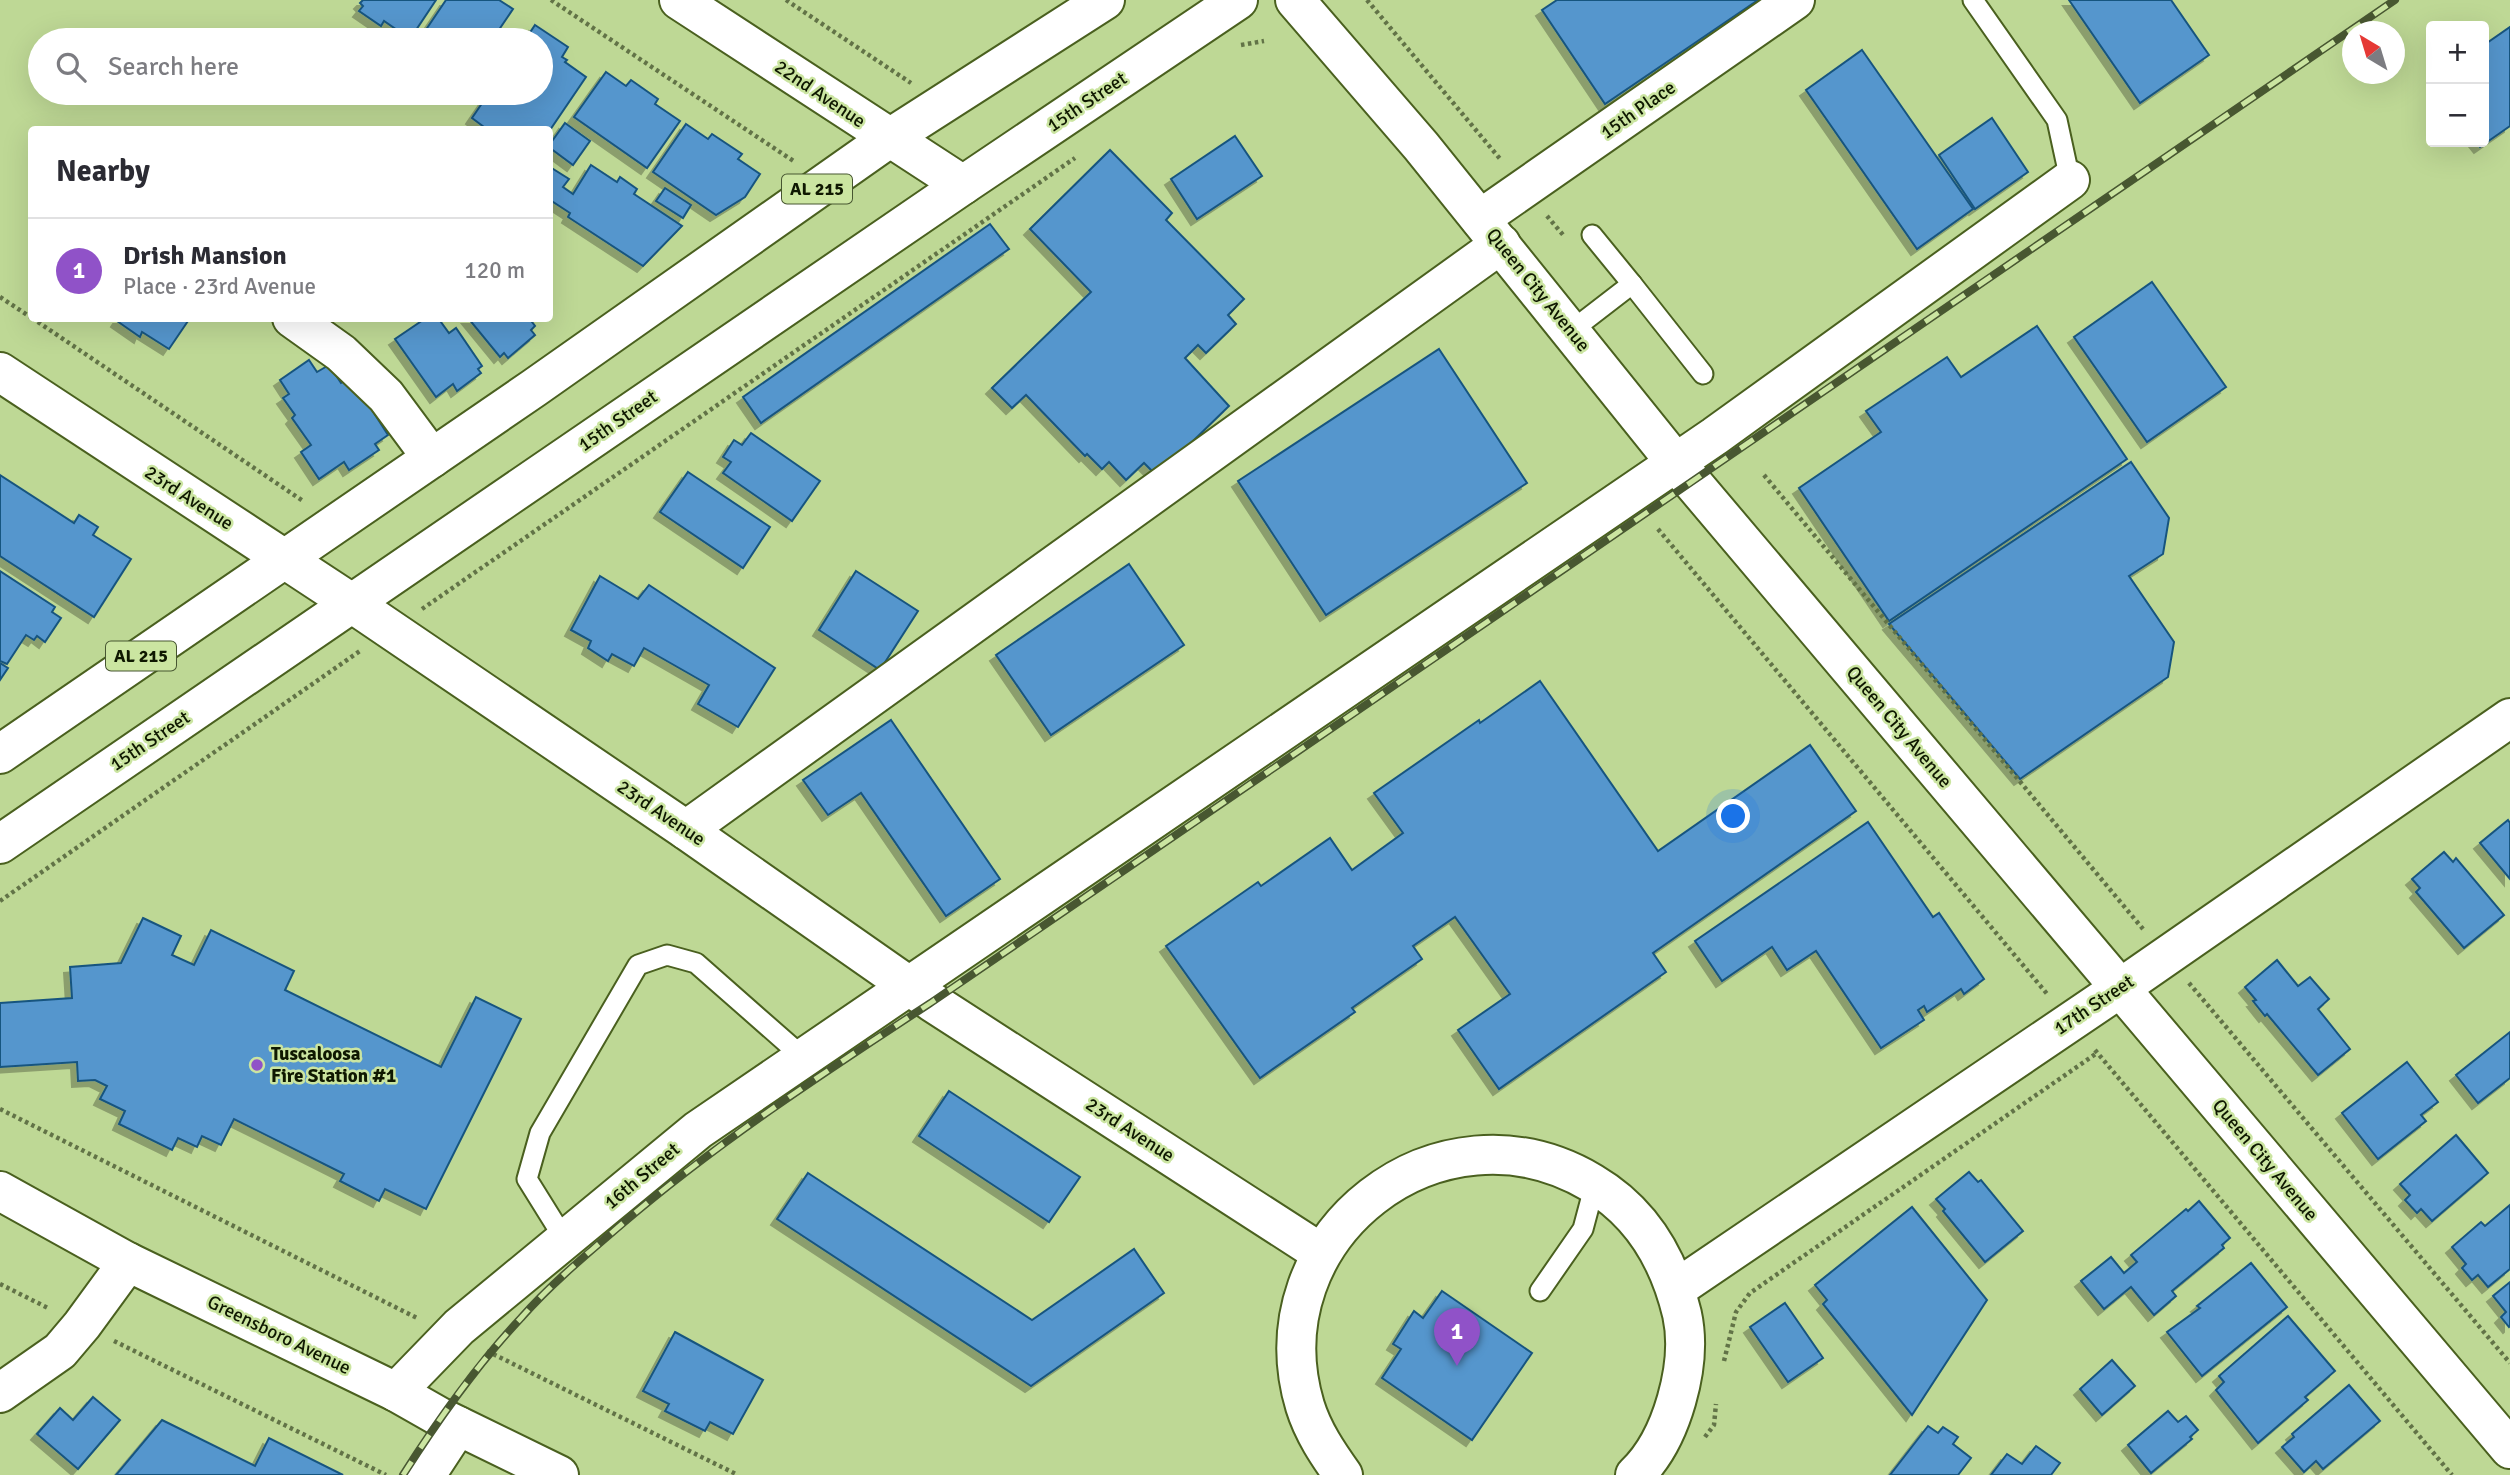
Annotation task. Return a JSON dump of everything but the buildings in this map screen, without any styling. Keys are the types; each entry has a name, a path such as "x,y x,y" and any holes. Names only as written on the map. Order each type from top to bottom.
{"street":[{"name":"22nd Avenue","path":"680,0 888,139 962,185"},
{"name":"AL 215","path":"0,754 432,458 888,139 1105,0"},
{"name":"15th Street","path":"0,844 962,185 1238,0"},
{"name":"Queen City Avenue","path":"1295,0 1421,145 1676,463 2119,989 2503,1426"},
{"name":"15th Place","path":"686,830 1491,232 1795,0"},
{"name":"16th Street","path":"396,1392 451,1335 698,1130 1676,463 2070,180"},
{"path":"298,322 341,353 386,396 432,458"},
{"name":"23rd Avenue","path":"0,373 392,630 909,986 1321,1253"},
{"name":"17th Street","path":"1676,1289 2119,989 2510,718"},
{"path":"1343,1475 1323,1447 1306,1407 1297,1366 1298,1326 1307,1285 1321,1253 1351,1214 1381,1188 1416,1169 1455,1157 1496,1154 1535,1158 1573,1171 1595,1184 1608,1192 1639,1222 1661,1254 1676,1289 1684,1324 1684,1373 1674,1412 1645,1472"},
{"name":"Greensboro Avenue","path":"0,1191 128,1262 396,1392 458,1426 559,1475"},
{"path":"0,1393 60,1351 128,1262"},
{"path":"426,1475 458,1426"}],"lane":[{"path":"1973,0 2057,120 2070,180"},
{"path":"1592,235 1703,374"},
{"path":"1571,331 1632,284"},
{"path":"565,1240 527,1179 540,1133 638,965 667,955 696,962 804,1058"},
{"path":"1540,1291 1583,1229 1595,1184"}],"path":[{"path":"551,0 799,164"},
{"path":"786,0 915,85"},
{"path":"1234,50 1242,45 1264,41"},
{"path":"0,901 1079,155"},
{"path":"0,297 28,315"},
{"path":"38,322 306,503"},
{"path":"1764,475 2510,1363"},
{"path":"1721,1372 1736,1312 1750,1293 2097,1053"},
{"path":"0,1109 451,1335"},
{"path":"0,1284 386,1475"},
{"path":"506,1360 738,1475"},
{"path":"1699,1445 1714,1425 1715,1396"}],"railway":[{"path":"403,1475 473,1374 533,1305 622,1224 696,1164 812,1081 932,1002 2395,0"}],"place":[{"name":"Tuscaloosa Fire Station #1","path":"257,1065"},
{"name":"Drish Mansion","path":"1457,1366"}]}
